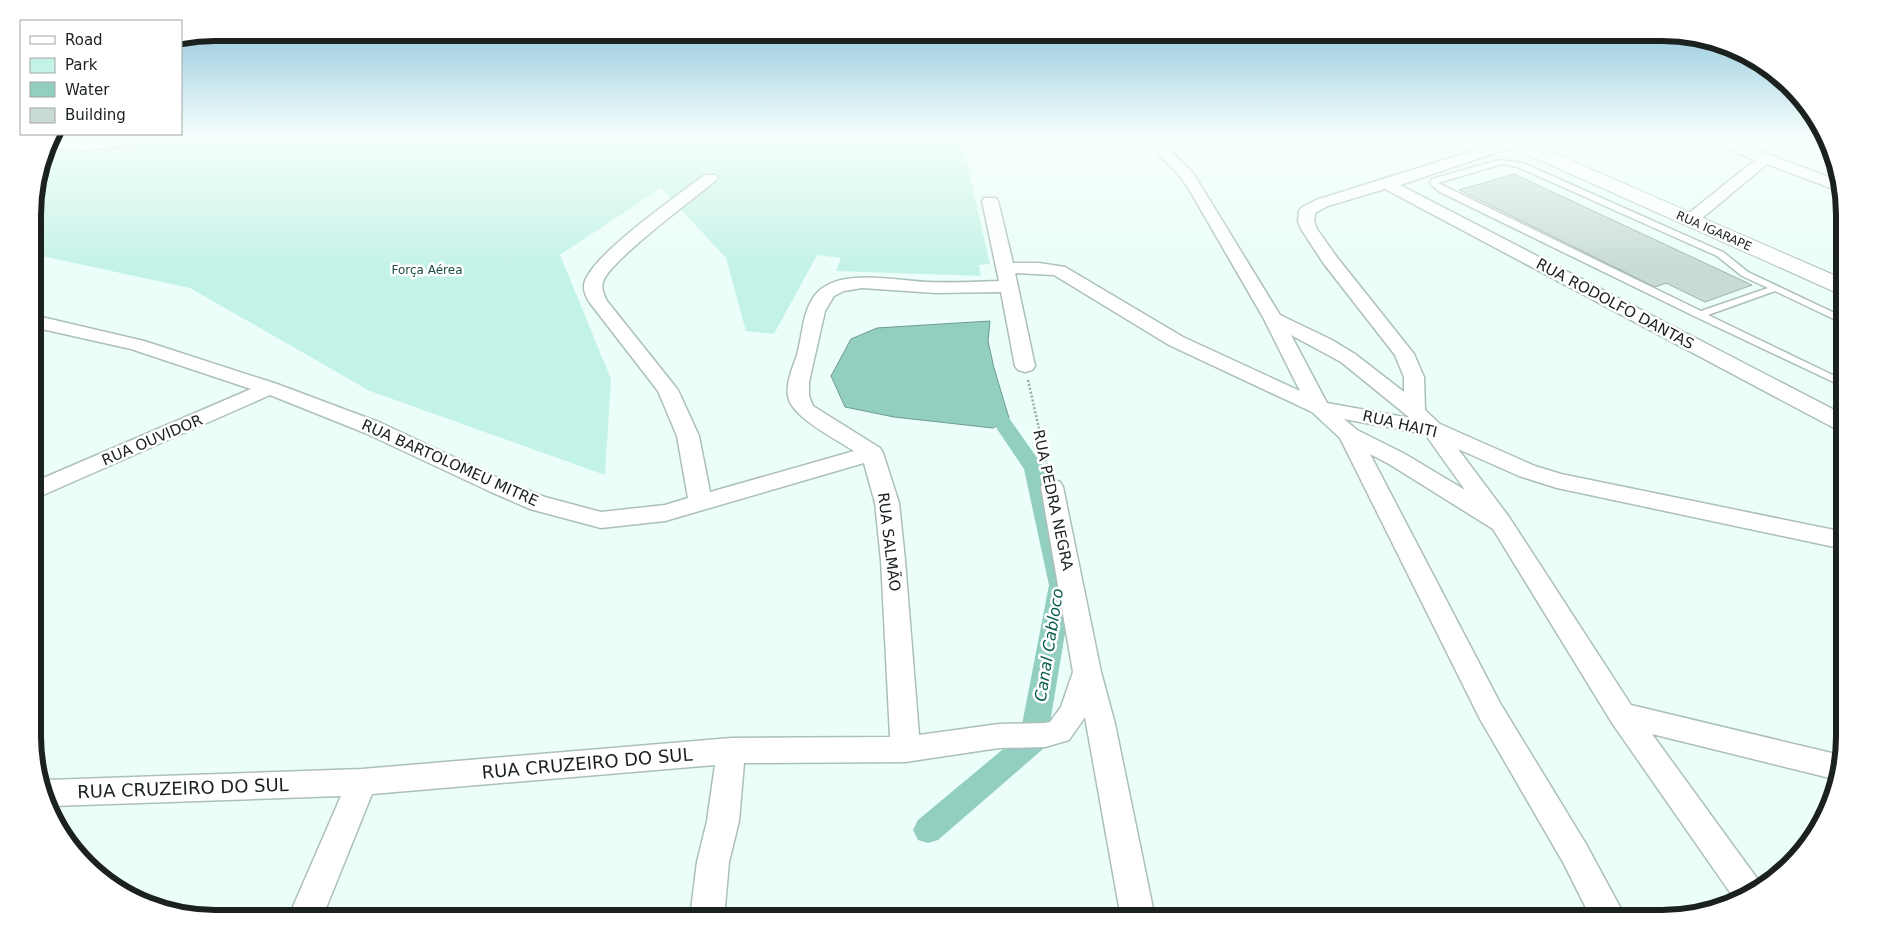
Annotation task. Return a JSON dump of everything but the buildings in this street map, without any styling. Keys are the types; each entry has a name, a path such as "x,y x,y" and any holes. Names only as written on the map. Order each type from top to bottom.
{"main road":[{"name":"RUA IGARAPE","path":"1600,181 1836,284"}],"street":[{"path":"701,504 688,436 668,390 598,303 593,292 594,280 601,269 645,228 706,181"},
{"path":"1192,181 1273,319 1319,408 1349,435 1396,459 1501,523"},
{"path":"1394,181 1322,203 1307,211 1306,221 1309,229 1330,260 1404,354 1414,376 1415,411"},
{"path":"1689,221 1737,181"},
{"name":"RUA RODOLFO DANTAS","path":"1387,184 1836,420"},
{"path":"990,201 1024,366"},
{"name":"RUA HAITI","path":"1007,277 1039,268 1059,271 1176,341 1319,408 1432,429 1527,471 1557,481 1836,539"},
{"path":"872,453 806,410 800,401 798,392 819,302 827,293 844,285 865,283 924,287 1007,277"},
{"path":"1273,319 1326,344 1348,358 1415,411 1432,429 1501,523 1622,715 1746,888"},
{"name":"RUA BARTOLOMEU MITRE","path":"42,323 137,345 270,388 372,428 538,503 601,520 665,512 701,504 872,453"},
{"name":"RUA OUVIDOR","path":"41,488 270,388"},
{"path":"1349,435 1490,712 1575,854 1604,909"},
{"name":"RUA SALMÃO","path":"872,453 887,502 893,560 905,749"},
{"name":"RUA PEDRA NEGRA","path":"1052,486 1088,672 1101,724 1136,909"},
{"name":"RUA CRUZEIRO DO SUL","path":"51,793 362,782 731,751 905,749 999,736 1046,735 1059,731 1073,712 1088,672"},
{"path":"1622,715 1833,766"},
{"path":"708,910 713,862 723,821 731,751"},
{"path":"308,910 362,782"}],"lane":[{"path":"1435,181 1434,184 1443,190 1836,380"},
{"path":"1557,181 1720,254 1745,274 1836,317"},
{"path":"1699,315 1776,288"}],"path":[{"name":"RUA PEDRA NEGRA","path":"1024,366 1052,486"}],"green space":[{"name":"Força Aérea","path":"45,181 971,181 990,264 979,265 981,276 836,271 841,258 817,255 774,334 746,331 726,258 661,188 560,255 611,379 605,475 370,391 190,288 42,256 42,204"}],"water":[{"path":"990,321 988,341 1009,418 993,428 894,417 845,407 831,376 851,339 877,328"}],"waterway":[{"name":"Canal Cabloco","path":"928,830 1033,741 1061,585 1034,469 1002,422 980,404"}]}
